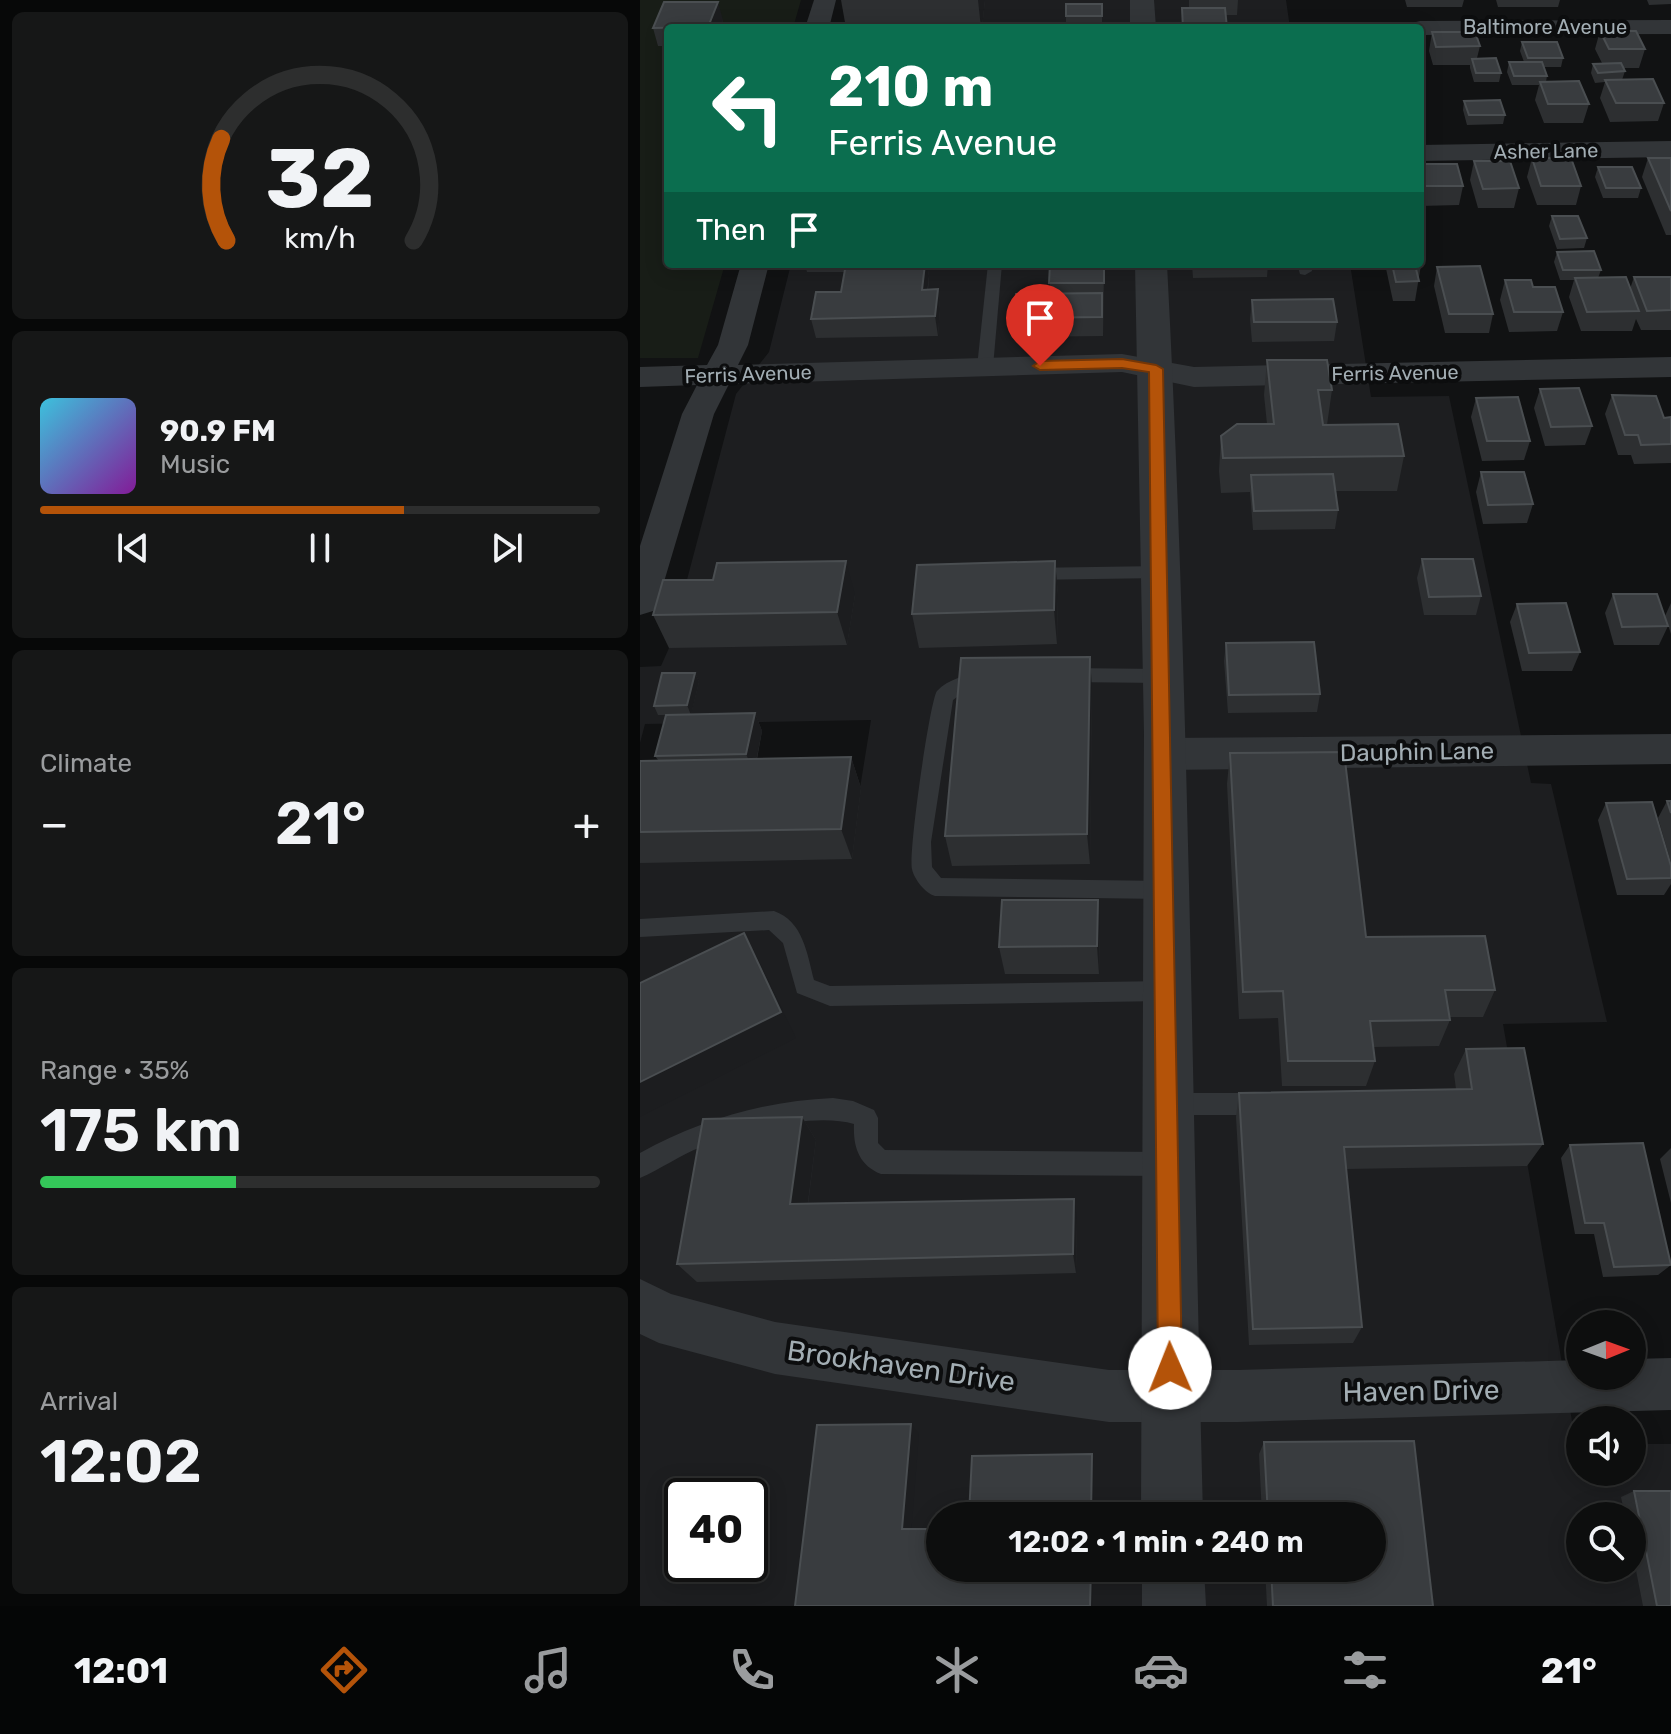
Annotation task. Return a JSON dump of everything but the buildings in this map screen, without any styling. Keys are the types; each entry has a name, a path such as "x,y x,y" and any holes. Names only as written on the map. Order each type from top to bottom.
{"street":[{"path":"818,24 825,0"},
{"path":"1142,0 1143,24"},
{"path":"1604,0 1615,27"},
{"name":"Baltimore Avenue","path":"1424,28 1671,27"},
{"name":"Asher Lane","path":"1424,153 1671,149"},
{"path":"640,602 698,414 733,345 754,268"},
{"path":"1151,268 1164,754 1172,1502"},
{"name":"Ferris Avenue","path":"640,377 1122,363 1194,377 1671,367"},
{"name":"Dauphin Lane","path":"1164,754 1671,749"},
{"name":"Brookhaven Drive","path":"640,1304 659,1317 775,1348 1109,1396 1170,1397"},
{"name":"Haven Drive","path":"1170,1397 1671,1384"},
{"path":"1173,1582 1174,1606"}],"lane":[{"path":"985,367 995,268"},
{"path":"1004,575 1160,572"},
{"path":"1000,675 987,675 961,684 944,696 921,842 922,869 935,887 1164,890"},
{"path":"1042,675 1162,676"},
{"path":"640,928 774,920 792,938 805,986 830,996 1166,991"},
{"path":"1167,1104 1291,1104"},
{"path":"640,1166 697,1136 761,1116 839,1109 858,1111 866,1118 865,1141 870,1155 881,1162 1167,1164"}],"shaded area":[{"path":"640,0 801,0 794,24 664,24 664,268 724,268 698,358 640,358"},
{"path":"854,0 1286,0 1289,24 848,24"},
{"path":"790,268 1351,268 1371,397 1449,396 1531,783 1551,784 1607,1022 1503,1024 1569,1406 1566,1406 1566,1486 1646,1486 1646,1444 1671,1444 1671,1606 640,1606 640,792 860,788 871,720 645,724 640,743 640,667 661,666 669,648 736,394 769,352"}],"route":[{"path":"1040,366 1122,363 1156,369 1164,754 1170,1368"}]}
